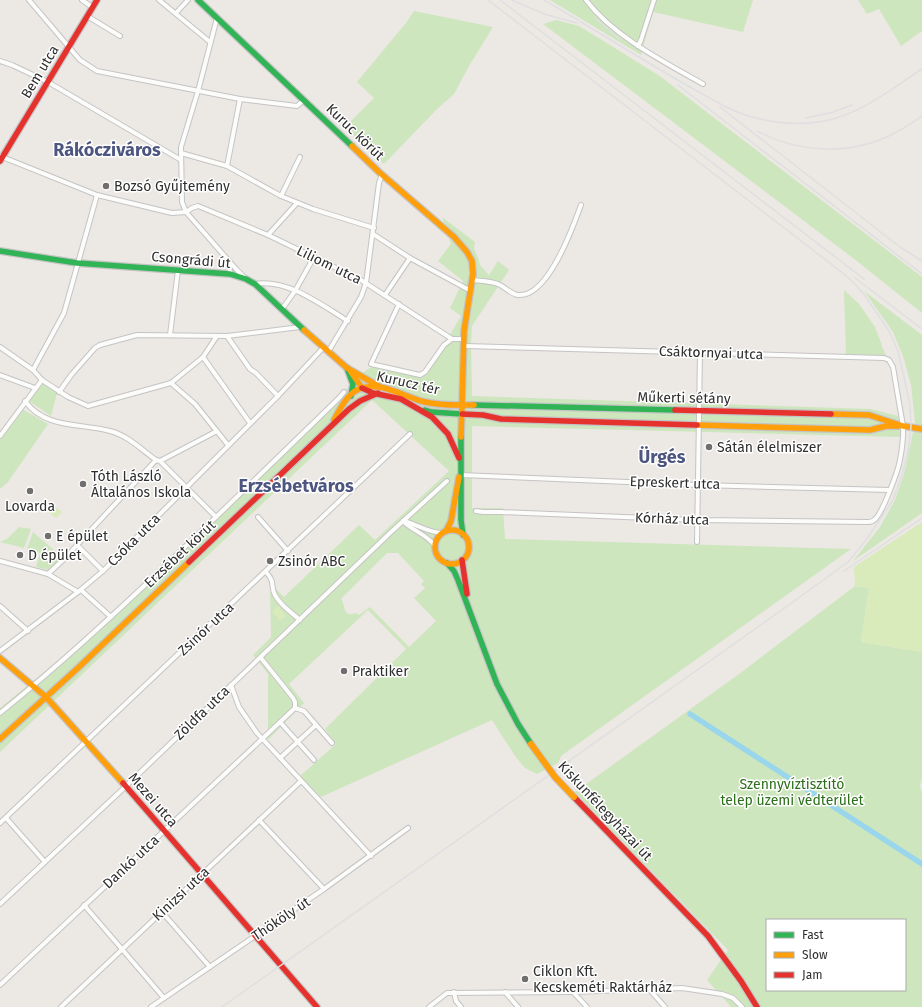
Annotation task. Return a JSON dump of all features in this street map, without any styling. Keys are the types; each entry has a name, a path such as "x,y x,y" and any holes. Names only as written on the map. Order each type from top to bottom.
{"street":[{"path":"29,0 80,60 98,71 240,99 297,106 304,100"},
{"path":"82,0 92,7"},
{"name":"Bem utca","path":"1,158 97,0"},
{"path":"160,0 210,42"},
{"path":"176,13 188,0"},
{"name":"Kuruc körút","path":"198,0 382,174 438,222 465,248 472,260 472,280 464,331 464,343"},
{"path":"586,0 611,26 638,46 703,84"},
{"path":"638,46 654,0"},
{"path":"86,16 120,36"},
{"path":"217,18 198,91 181,146 182,202 186,212 246,279"},
{"path":"0,61 48,82 181,160"},
{"path":"227,166 240,99"},
{"path":"181,153 227,166 296,203 374,228"},
{"path":"281,196 300,157"},
{"name":"Liliom utca","path":"1,158 96,195 163,212 186,212 198,206 268,235 366,283 452,339 464,343"},
{"name":"Csóka utca","path":"0,651 28,631 103,571 250,423 326,350 348,321 361,297 366,283 379,183 382,174"},
{"path":"32,370 64,313 96,195"},
{"path":"268,235 296,203"},
{"path":"472,280 496,283 518,295 533,290 546,278 558,260 571,233 581,205"},
{"path":"373,234 410,258 471,291"},
{"name":"Csongrádi út","path":"0,251 78,263 230,274 246,279 255,284 300,327 347,368 379,390"},
{"path":"282,309 295,291 314,257"},
{"path":"386,296 410,258"},
{"path":"229,261 230,274"},
{"path":"170,335 178,270"},
{"path":"255,284 270,283 306,295 348,321"},
{"name":"Kurucz tér","path":"399,304 371,364 420,375 425,372 444,346 452,339"},
{"path":"59,392 90,352 100,345 137,335 227,336 300,327"},
{"path":"0,347 59,392 78,403 88,406 171,383 203,357 217,336"},
{"path":"227,336 250,368 278,396"},
{"path":"403,521 427,537 435,546 438,557 447,563 455,563 462,560 467,553 467,541 463,535 460,524 462,486 460,460 464,343"},
{"name":"Csáktornyai utca","path":"464,343 887,359 891,362 893,367 903,426"},
{"path":"697,542 700,352"},
{"path":"203,357 250,423"},
{"path":"347,368 353,384 350,396"},
{"name":"Csongrádi út","path":"347,368 362,388"},
{"path":"0,375 35,388"},
{"path":"0,436 42,380"},
{"path":"171,383 194,404 218,431 228,445"},
{"name":"Kurucz tér","path":"362,388 371,386 416,407"},
{"path":"349,409 362,388"},
{"name":"Erzsébet körút","path":"330,428 350,396 362,388"},
{"name":"Kurucz tér","path":"379,390 431,404 462,405"},
{"name":"Erzsébet körút","path":"0,739 349,409 379,390"},
{"path":"0,713 34,686 111,617 329,409 344,392"},
{"path":"25,402 31,410 40,416 53,421 110,430 123,436 158,461 216,517"},
{"name":"Műkerti sétány","path":"462,405 861,415 877,417 903,426"},
{"path":"416,407 443,428 451,440 460,460"},
{"name":"Műkerti sétány","path":"416,407 431,412 483,415 501,419 870,430 886,426 903,426"},
{"path":"876,429 880,423 877,417"},
{"path":"890,490 900,462 904,435 903,426 922,429"},
{"path":"48,574 158,461 218,431"},
{"name":"Zsinór utca","path":"0,823 410,434"},
{"path":"435,546 437,539 444,532 451,521 460,475"},
{"name":"Epreskert utca","path":"460,475 890,490"},
{"name":"Zöldfa utca","path":"0,904 447,481"},
{"name":"Kórház utca","path":"476,511 697,520 868,522 875,520 878,516 890,490"},
{"path":"258,517 288,551"},
{"path":"403,521 409,522 426,530 444,532 455,530 463,535"},
{"path":"77,545 103,571"},
{"name":"Kiskunfélegyházai út","path":"462,560 470,610"},
{"path":"0,561 48,574 79,591 111,617"},
{"name":"Kiskunfélegyházai út","path":"447,563 454,571 497,684 518,724 531,744 555,777 708,936 738,976 757,1007"},
{"path":"266,572 273,580 273,592 276,597 300,620"},
{"path":"0,606 28,631"},
{"name":"Mezei utca","path":"0,658 46,697 318,1007"},
{"path":"261,658 293,698 295,708 304,711 332,743"},
{"path":"231,685 239,708 262,738 371,856"},
{"name":"Dankó utca","path":"0,985 295,708"},
{"path":"280,722 314,760"},
{"path":"280,758 316,725"},
{"name":"Kinizsi utca","path":"61,1007 301,781"},
{"path":"6,818 45,862"},
{"path":"259,820 324,889"},
{"name":"Thököly út","path":"151,1007 324,889 408,828"},
{"path":"84,905 164,998"},
{"path":"162,912 210,967"},
{"path":"430,1007 442,995 454,992 573,992 682,988 722,994 733,998 742,1007"},
{"path":"649,989 666,1007"},
{"path":"454,992 456,1001 462,1007"},
{"path":"505,992 518,1007"},
{"path":"573,992 587,1007"}],"green space":[{"path":"550,0 753,0 743,32 653,12 641,55"},
{"path":"858,0 922,0 922,31 901,46 879,9 867,14"},
{"path":"414,11 493,27 454,94 436,110 384,164 345,127 374,98 357,82 406,23"},
{"path":"556,20 579,26 661,77 922,277 922,313 853,258 543,24"},
{"path":"442,217 475,242 474,249 480,265 489,275 498,261 509,270 472,326 472,396 871,409 898,416 901,437 472,426 472,508 503,508 505,539 851,549 561,756 558,763 537,774 525,768 515,756 492,720 321,797 299,777 336,744 325,729 406,649 368,610 289,684 304,703 268,740 268,674 253,655 271,637 270,592 276,589 284,597 359,525 375,540 449,471 372,400 0,752 0,708 98,628 366,370 372,367 411,376 421,374 451,333 461,316 450,308 463,281 438,261 451,244","holes":["387,553 398,553 424,581 421,584 425,588 414,598 436,621 409,647 370,607 359,615 356,613 348,614 341,599"]},
{"path":"844,290 859,304 875,327 887,359 846,356"},
{"path":"864,291 922,335 922,513 853,561 880,527 895,500 904,474 915,423 911,385 903,356 893,332"},
{"path":"42,383 57,393 51,416 29,401"},
{"path":"22,409 48,424 8,482 0,489 0,439"},
{"path":"50,503 62,512 56,518 45,509"},
{"path":"922,522 922,652 861,642 869,588 855,586 854,567"},
{"path":"19,527 31,529 24,548 0,542 7,539"},
{"path":"33,532 63,558 49,570 36,567 40,553 27,549"},
{"name":"Szennyvíztisztító telep üzemi védterület","path":"855,586 869,588 861,642 922,652 922,777 920,786 922,794 922,1007 731,1007 707,980 728,950 575,792 739,674"},
{"path":"278,606 286,616 280,621 272,611"}],"waterway":[{"path":"690,714 922,864"}],"railway":[{"path":"222,1007 848,562 866,540 893,500 902,475 908,451 911,427 910,404 898,351 889,331 857,286 844,274 488,0"},
{"path":"500,0 864,279"},
{"path":"512,0 544,14 577,23"},
{"path":"544,0 653,66 720,104 752,117 782,123 813,123 845,115 868,104 922,69"},
{"path":"595,18 621,40"},
{"path":"678,85 922,274"},
{"path":"806,118 833,112 852,105"},
{"path":"720,107 900,247 922,261"},
{"path":"757,131 790,144 825,149 842,149 877,141 897,132 922,116"},
{"path":"855,278 922,329"},
{"path":"844,571 922,518"}],"traffic: fast":[{"path":"198,0 352,146"},
{"path":"0,251 77,263 230,274 246,279 255,284 304,330"},
{"path":"347,368 353,384 351,396"},
{"path":"474,405 675,410"},
{"path":"425,410 431,412 462,414"},
{"path":"461,437 461,520 463,535"},
{"path":"447,563 454,571 458,580 497,684 518,724 531,744"}],"traffic: slow":[{"path":"352,146 379,172 454,237 467,252 472,261 473,274 464,331 462,405 474,405"},
{"path":"304,330 347,368 380,387"},
{"path":"351,372 362,388"},
{"path":"334,420 344,402 355,391 367,387 384,388 430,403 462,405 461,437"},
{"path":"831,414 869,415 903,426 922,429"},
{"path":"697,425 870,430 886,426 899,426"},
{"path":"446,531 451,521 459,477"},
{"path":"452,530 464,535 469,547 464,559 452,564 440,559 435,547 440,535 452,530"},
{"path":"0,739 79,667 189,562"},
{"path":"0,658 46,697 123,783"},
{"path":"531,744 555,777 574,797"}],"traffic: jam":[{"path":"0,161 97,0"},
{"path":"362,388 373,393 401,399 432,417 448,434 459,458"},
{"path":"189,562 349,409 360,401 378,393"},
{"path":"675,410 831,414"},
{"path":"462,414 483,415 501,419 697,425"},
{"path":"462,560 467,594"},
{"path":"123,783 317,1007"},
{"path":"574,797 708,936 741,981 757,1007"}],"place":[{"name":"Bozsó Gyűjtemény","path":"106,186"},
{"name":"Sátán élelmiszer","path":"709,447"},
{"name":"Tóth László Általános Iskola","path":"83,484"},
{"name":"Lovarda","path":"30,491"},
{"name":"E épület","path":"48,536"},
{"name":"D épület","path":"20,555"},
{"name":"Zsinór ABC","path":"270,561"},
{"name":"Praktiker","path":"344,671"},
{"name":"Ciklon Kft. Kecskeméti Raktárház","path":"525,979"}],"district":[{"name":"Rákócziváros","path":"107,150"},
{"name":"Ürgés","path":"662,457"},
{"name":"Erzsébetváros","path":"296,486"}]}
